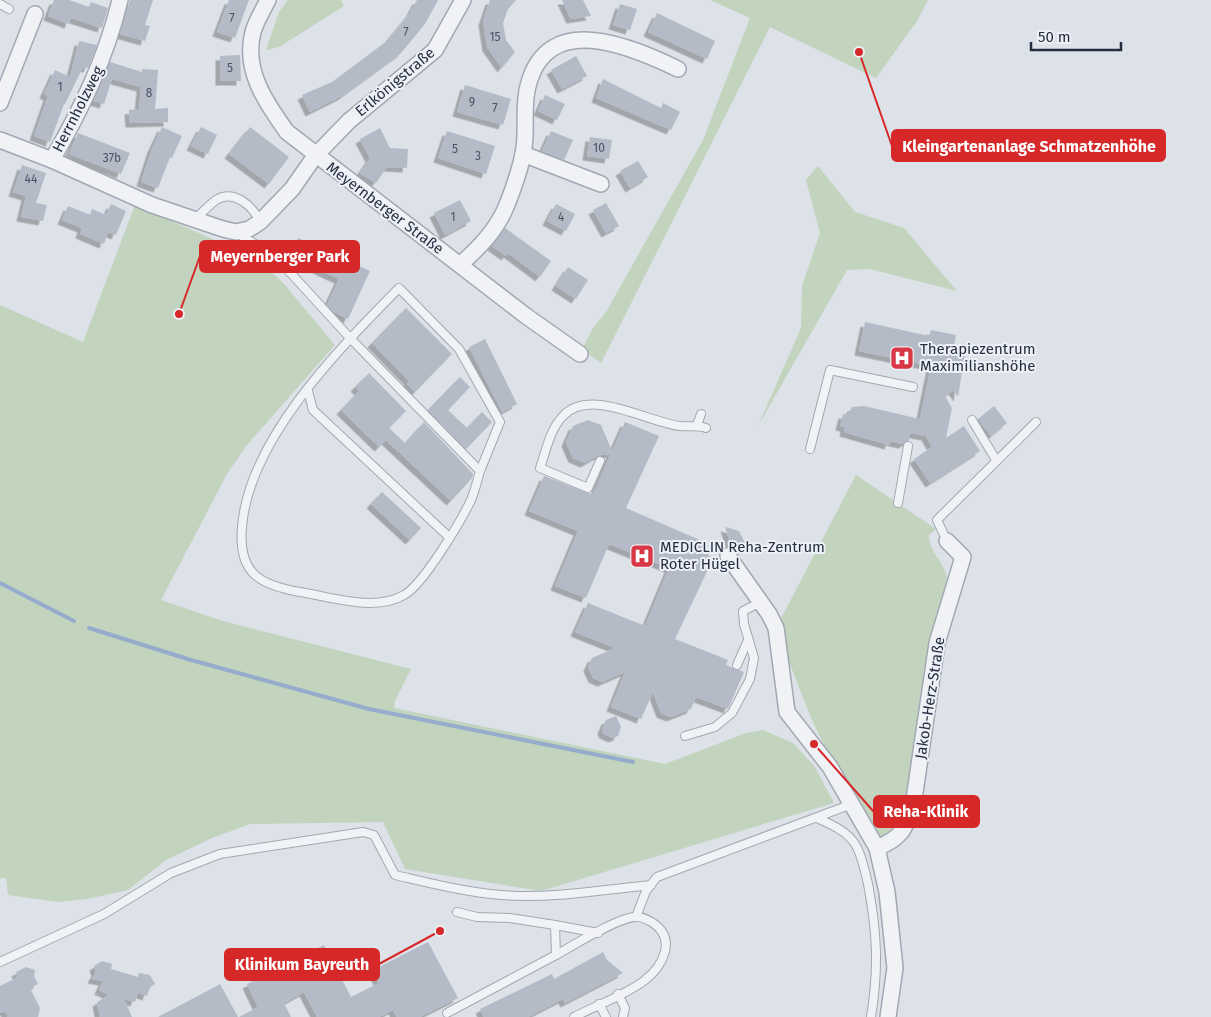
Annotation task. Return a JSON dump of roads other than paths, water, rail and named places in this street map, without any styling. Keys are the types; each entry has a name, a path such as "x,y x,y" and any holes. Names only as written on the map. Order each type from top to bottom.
{"street":[{"name":"Herrnholzweg","path":"52,160 81,110 102,62 120,0"},
{"path":"268,0 253,30 249,54 262,96 287,132 316,156"},
{"name":"Erlkönigstraße","path":"316,156 349,121 435,50 463,0"},
{"path":"0,103 35,14"},
{"path":"460,265 481,246 501,218 523,154 528,87 537,61 559,43 570,40 589,40 650,56 678,70"},
{"path":"0,140 52,160 152,205 236,232"},
{"path":"523,154 601,184"},
{"name":"Meyernberger Straße","path":"236,232 249,229 260,222 292,189 316,156 526,316 580,354"},
{"name":"Jakob-Herz-Straße","path":"877,848 893,842 906,828 913,806 937,643 963,556 947,541"},
{"path":"728,556 761,602 776,628 787,712 830,767 877,848 887,892 895,968 888,1017"}],"lane":[{"path":"0,4 9,9"},
{"path":"195,219 217,200 224,197 233,197 242,199 256,213 260,222"},
{"path":"236,232 276,257 350,338 480,471"},
{"path":"398,288 460,349 500,422 471,499 425,576 403,596 374,603 281,589 269,585 252,573 243,559 240,544 243,510 261,458 283,422 350,338 398,288"},
{"path":"810,449 830,370 913,387"},
{"path":"308,391 313,410 449,537"},
{"path":"600,461 588,488 540,468 559,421 573,408 587,403 680,426 697,425 706,428"},
{"path":"697,425 701,414"},
{"path":"972,420 996,460"},
{"path":"947,541 937,520 1036,422"},
{"path":"898,503 908,446"},
{"path":"685,736 715,727 732,713 750,679 754,658 748,640 743,611 761,602"},
{"path":"737,665 748,640"},
{"path":"636,917 651,885 657,878 852,804"},
{"path":"817,818 839,829 855,843 865,870 874,915 878,954 877,986 872,1017"},
{"path":"0,962 104,914 172,873 220,854 363,832 374,835 395,875 444,886 501,895 562,894 651,885"},
{"path":"457,912 477,917 510,918 598,933"},
{"path":"447,1013 621,921 636,917 647,919 658,926 664,935 667,946 664,960 656,969 645,980 574,1017"},
{"path":"556,925 556,955"},
{"path":"618,994 625,1008 622,1017"},
{"path":"599,1004 606,1017"}],"waterway":[{"path":"0,583 74,621"},
{"path":"89,628 191,660 369,709 633,762"}],"place":[{"name":"Kleingartenanlage Schmatzenhöhe","path":"859,52"},
{"name":"Meyernberger Park","path":"179,314"},
{"name":"Therapiezentrum Maximilianshöhe","path":"902,358"},
{"name":"MEDICLIN Reha-Zentrum Roter Hügel","path":"642,556"},
{"name":"Reha-Klinik","path":"814,744"},
{"name":"Klinikum Bayreuth","path":"440,931"}]}
